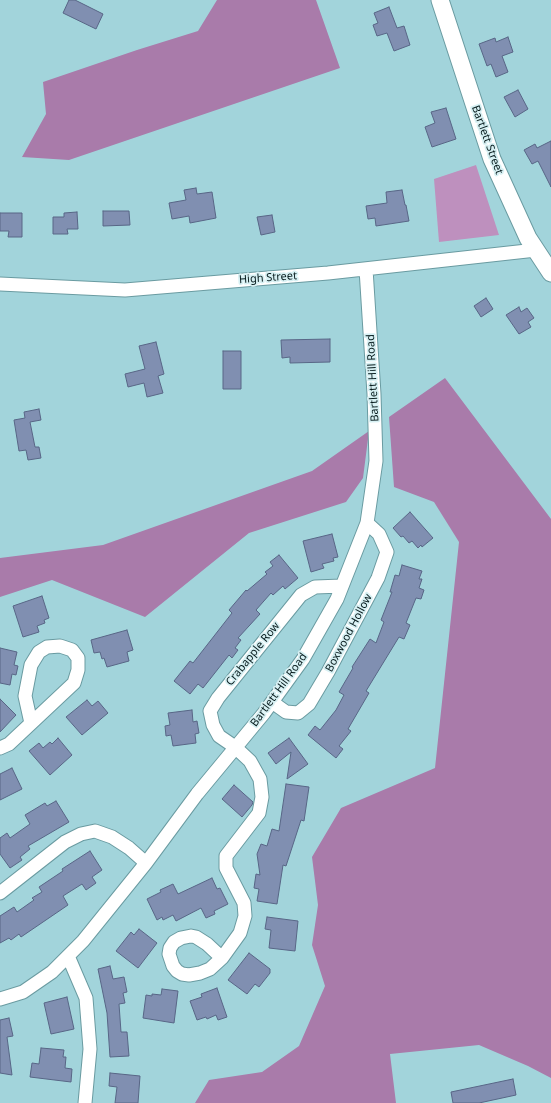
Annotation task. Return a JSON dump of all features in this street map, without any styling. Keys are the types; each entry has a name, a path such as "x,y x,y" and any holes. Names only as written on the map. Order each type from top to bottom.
{"main road":[{"name":"Bartlett Street","path":"440,0 492,159 528,238 551,273"}],"street":[{"name":"High Street","path":"0,284 125,290 328,273 536,250"},
{"name":"Bartlett Hill Road","path":"0,999 23,992 52,972 83,941 146,863 197,794 272,702 303,660 336,599 367,523 376,462 374,394 366,269"},
{"name":"Boxwood Hollow","path":"272,702 286,712 298,713 309,704 332,665 378,578 387,552 380,534 367,523"},
{"name":"Crabapple Row","path":"222,958 240,933 246,916 244,903 226,868 226,856 259,813 262,797 260,779 250,761 235,747 219,736 213,726 210,711 218,698 301,595 315,587 342,586"},
{"path":"0,748 9,744 74,683 78,670 78,658 72,650 60,646 47,647 39,652 31,665 25,696 31,722"},
{"path":"0,893 65,842 81,834 95,831 112,837 129,848 146,863"},
{"path":"68,956 86,998 90,1049 85,1103"}],"shaded area":[{"path":"217,0 316,0 340,68 69,160 22,157 46,114 43,82 198,31"},
{"path":"476,165 499,235 439,242 434,179"},
{"path":"445,378 551,519 551,1078 528,1066 479,1045 390,1054 396,1103 195,1103 209,1080 262,1072 299,1046 325,986 312,945 318,905 312,857 341,808 435,768 459,542 434,502 394,487 389,417"},
{"path":"369,431 363,478 346,502 249,533 145,617 52,580 0,597 0,558 103,545 312,471"}],"building":[{"path":"69,0 75,0 103,14 96,29 63,13"},
{"path":"389,7 397,28 404,26 410,45 394,51 387,33 377,36 373,25 378,23 374,13"},
{"path":"508,37 513,52 502,56 508,72 496,77 491,64 487,66 479,44 495,38 496,42"},
{"path":"518,90 528,109 515,117 504,97"},
{"path":"446,108 456,139 432,147 425,127 435,123 431,112"},
{"path":"551,141 551,187 538,161 532,164 524,150 535,144 537,148"},
{"path":"196,188 197,194 212,192 216,218 190,223 189,216 172,219 169,203 186,200 184,190"},
{"path":"402,190 409,221 376,226 375,218 368,219 366,206 387,203 386,192"},
{"path":"103,211 129,211 130,225 103,226"},
{"path":"77,212 78,229 67,229 68,234 53,234 53,217 64,217 64,213"},
{"path":"0,213 22,213 22,237 8,237 9,231 0,231"},
{"path":"272,215 275,232 261,235 257,217"},
{"path":"486,298 493,309 481,317 474,306"},
{"path":"519,307 521,312 527,308 534,318 528,322 531,327 519,334 506,315"},
{"path":"330,339 330,362 290,363 290,357 282,358 281,340"},
{"path":"156,342 164,374 158,376 163,393 147,397 144,383 128,387 125,374 145,369 139,346"},
{"path":"223,351 241,351 241,389 223,389"},
{"path":"39,409 41,420 30,422 35,447 39,447 41,458 28,460 26,450 19,451 14,420 25,418 24,412"},
{"path":"410,512 433,538 422,547 421,545 418,548 412,541 409,543 393,528"},
{"path":"332,534 338,557 333,558 334,561 322,564 324,568 311,572 303,541"},
{"path":"279,555 298,578 285,589 283,586 273,595 271,593 256,610 260,614 238,638 241,640 235,648 238,650 232,658 229,655 203,688 198,684 190,694 174,681 190,661 193,663 232,613 229,610 246,590 247,591 267,574 265,572 273,566 270,562"},
{"path":"402,565 422,571 419,579 422,579 419,588 424,590 421,599 416,598 406,623 410,625 404,639 399,637 366,691 369,693 348,729 351,731 339,746 343,749 336,758 308,735 315,726 320,730 336,710 344,695 339,692 353,668 352,667 370,639 376,643 384,622 381,620 392,592 390,592 395,575 399,576"},
{"path":"42,596 49,618 44,620 45,623 37,626 39,632 23,637 13,606"},
{"path":"127,630 133,650 127,652 129,661 107,667 100,652 94,653 91,640"},
{"path":"0,648 17,652 14,665 18,666 16,675 12,674 10,685 0,683"},
{"path":"0,699 16,715 0,732"},
{"path":"87,700 92,706 98,701 108,713 82,735 66,717"},
{"path":"192,710 193,722 197,721 199,733 195,734 196,743 173,746 171,735 166,736 165,726 170,725 168,713"},
{"path":"58,738 72,755 50,775 29,751 39,743 43,748 50,742 52,744"},
{"path":"289,738 308,764 287,779 291,752 276,764 268,753"},
{"path":"12,768 22,789 0,800 0,774"},
{"path":"286,784 309,787 304,821 301,820 286,866 283,865 277,904 257,901 259,889 254,888 256,874 260,875 257,854 261,844 267,846 272,829 279,831"},
{"path":"234,785 253,802 242,817 222,799"},
{"path":"56,801 69,822 28,846 30,849 20,857 22,860 10,868 0,854 0,838 7,833 10,838 30,824 25,815 45,803 47,806"},
{"path":"90,851 102,870 92,877 96,883 86,890 82,884 63,896 68,905 21,937 19,934 11,940 9,938 0,943 0,916 14,907 17,912 34,900 32,898 42,892 39,887 63,871 62,869"},
{"path":"212,878 217,889 220,888 228,904 214,911 215,914 206,918 201,908 176,921 173,915 163,920 162,917 157,920 147,899 161,892 160,890 173,884 178,894"},
{"path":"267,917 298,921 295,951 269,948 271,930 265,929"},
{"path":"139,929 157,943 138,968 116,951 131,932 134,935"},
{"path":"249,953 270,969 270,973 259,987 255,984 247,994 228,980"},
{"path":"110,966 113,979 124,977 127,992 123,993 125,1003 119,1004 121,1032 127,1032 129,1056 110,1057 107,1013 98,969"},
{"path":"217,988 227,1017 218,1020 216,1015 207,1019 206,1017 197,1020 190,1001 202,997 201,994"},
{"path":"162,989 178,991 174,1023 143,1018 146,995 161,995"},
{"path":"67,997 74,1029 51,1034 44,1003"},
{"path":"9,1018 13,1036 7,1037 12,1075 0,1073 0,1020"},
{"path":"41,1048 64,1050 63,1057 66,1057 65,1068 72,1069 71,1082 30,1077 32,1063 39,1064"},
{"path":"110,1073 140,1076 138,1103 115,1103 117,1087 109,1086"},
{"path":"513,1079 516,1095 479,1103 453,1103 451,1092"}]}
